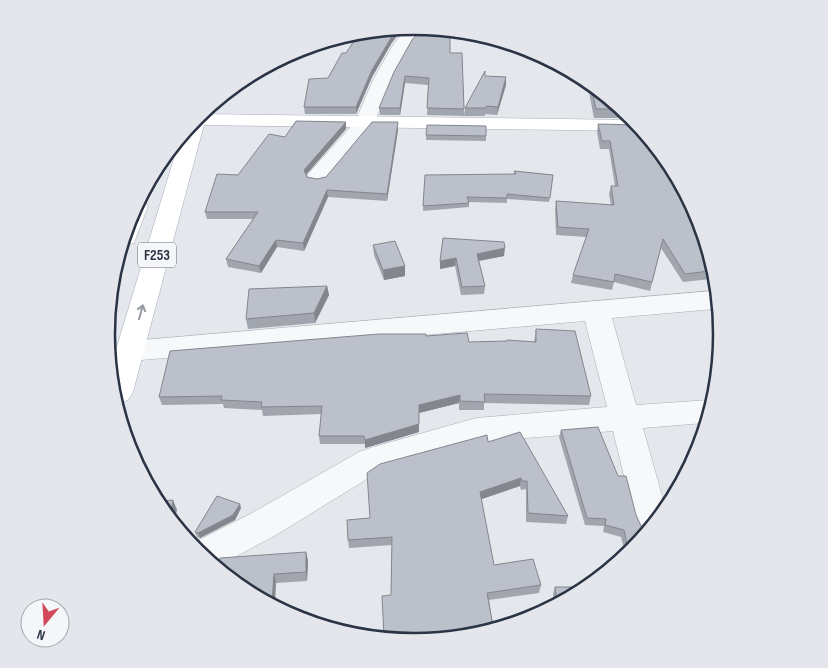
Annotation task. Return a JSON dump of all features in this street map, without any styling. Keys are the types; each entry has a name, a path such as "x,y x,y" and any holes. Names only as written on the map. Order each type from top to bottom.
{"street":[{"path":"317,178 364,124 383,78 410,35"},
{"path":"207,119 364,124 628,126"},
{"name":"F253","path":"120,385 190,136"},
{"path":"130,351 711,300"},
{"path":"596,310 651,516"},
{"path":"211,553 264,524 370,462 476,430 703,411"}],"building":[{"path":"416,35 450,38 450,53 462,53 464,109 427,108 429,78 405,76 400,108 379,108 394,72"},
{"path":"392,36 372,70 356,107 304,107 309,79 328,78 342,53 346,53 354,41"},
{"path":"485,71 485,76 506,77 498,107 465,108"},
{"path":"593,95 611,109 596,109"},
{"path":"296,121 346,122 304,170 307,177 317,179 326,177 372,122 398,122 387,194 327,190 303,243 276,240 259,266 226,259 258,212 205,212 217,174 238,175 269,134 285,137"},
{"path":"598,124 627,125 651,152 663,168 682,202 697,238 706,271 685,274 663,239 652,282 615,274 614,282 573,275 589,229 558,227 556,201 614,205 611,186 618,186 610,141 602,141"},
{"path":"427,125 486,126 486,136 426,135"},
{"path":"514,171 553,175 550,198 507,194 507,198 467,197 469,203 423,206 425,175 516,174"},
{"path":"443,238 504,242 505,248 477,254 485,286 462,287 456,258 440,261"},
{"path":"395,241 405,266 383,270 373,245"},
{"path":"327,286 314,313 246,319 249,289"},
{"path":"536,329 575,331 591,396 484,394 485,402 460,401 460,395 419,405 419,424 365,440 364,436 319,436 322,406 261,407 262,402 221,400 222,396 159,397 170,351 379,334 426,334 426,336 467,333 469,342 507,340 536,342"},
{"path":"598,427 618,476 626,476 636,515 643,527 627,543 624,530 605,525 606,519 587,518 561,430"},
{"path":"520,432 568,516 528,513 527,481 522,481 521,478 480,492 494,565 533,559 541,585 487,593 491,623 434,632 384,631 382,596 391,595 392,537 348,540 347,520 370,518 367,473 380,464 487,435 488,442"},
{"path":"217,496 240,504 233,515 198,533 195,532"},
{"path":"173,500 172,509 166,501"},
{"path":"306,552 306,572 274,574 272,597 248,583 220,561 220,558"},
{"path":"555,587 573,587 563,593 556,597"}]}
